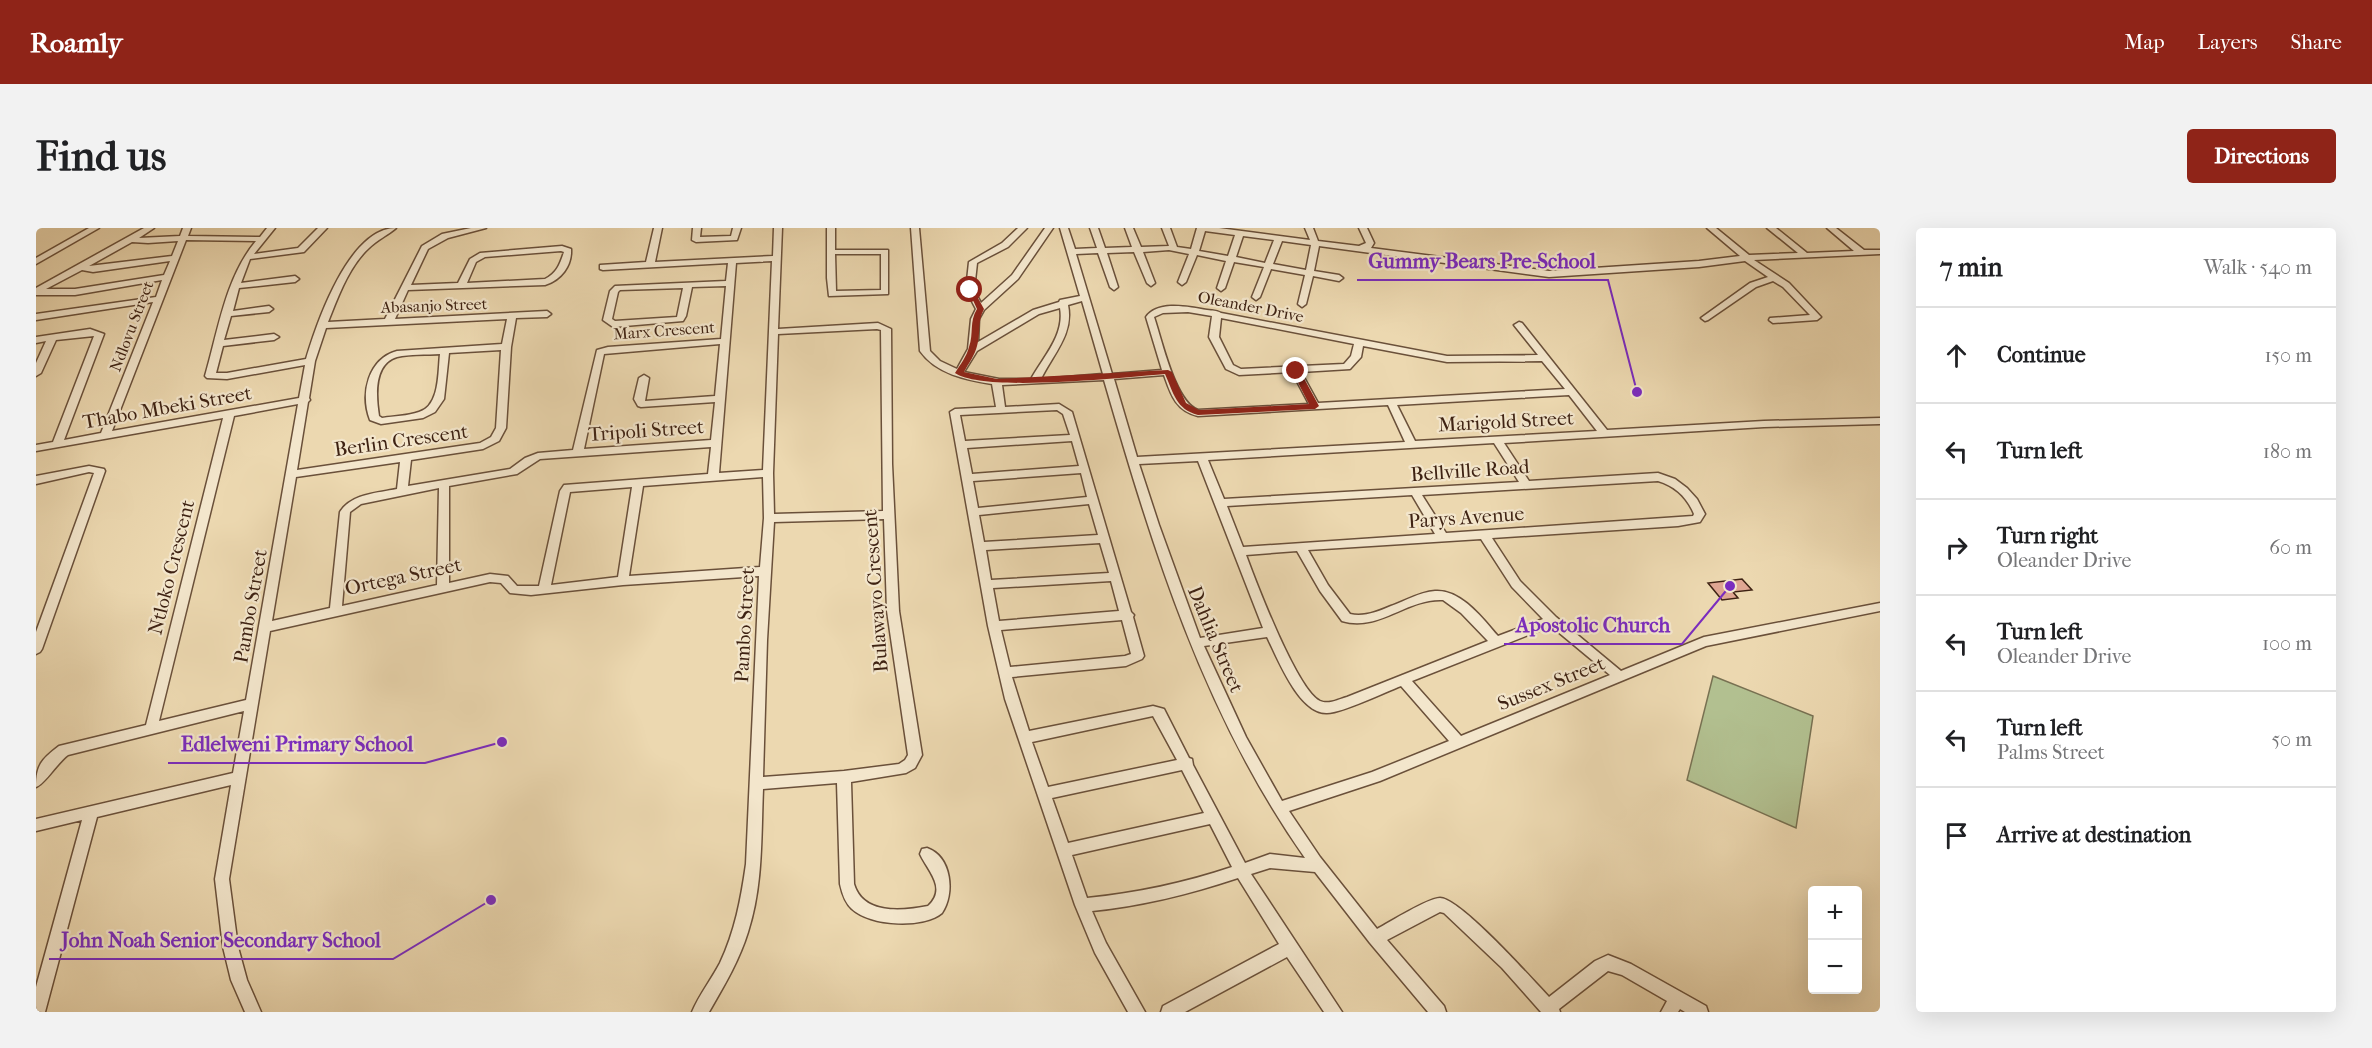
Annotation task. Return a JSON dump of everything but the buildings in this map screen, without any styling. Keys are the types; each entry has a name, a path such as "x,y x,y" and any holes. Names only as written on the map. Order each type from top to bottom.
{"street":[{"path":"36,261 95,228"},
{"path":"36,292 150,228"},
{"name":"Ndlovu Street","path":"105,436 187,228"},
{"path":"272,228 248,257 227,314 210,376 227,376 310,362"},
{"path":"248,257 301,250 323,228"},
{"name":"Pambo Street","path":"253,1012 242,991 232,956 222,879 310,362 323,325 354,260 372,241 392,228"},
{"path":"389,321 422,252 432,242 456,232 482,228"},
{"path":"650,265 658,228"},
{"path":"697,228 696,240 704,241 734,238 736,228"},
{"name":"Pambo Street","path":"700,1012 724,969 740,933 748,903 753,864 758,783 761,640 769,518 768,473 778,228"},
{"path":"831,228 831,252 832,294 886,291 885,252 831,252"},
{"path":"915,228 926,354 959,373 997,382 1168,372"},
{"path":"980,309 970,290 973,262 1005,245 1023,228"},
{"path":"959,373 973,349 975,319 980,309 1015,277 1049,228"},
{"name":"Dahlia Street","path":"1064,228 1168,575 1228,717 1279,808 1319,866 1437,1012"},
{"path":"1094,228 1114,287"},
{"path":"1129,228 1151,284"},
{"path":"1166,228 1174,249"},
{"path":"1182,282 1201,228 1240,233 1257,232 1279,239 1549,274 1699,264 1746,258 1880,252"},
{"path":"1302,304 1311,274 1316,243 1309,228"},
{"path":"1359,249 1367,247 1370,243 1363,228"},
{"path":"1711,228 1746,258 1799,296 1817,317 1773,320"},
{"path":"1771,228 1805,255"},
{"path":"1831,228 1862,253"},
{"path":"1221,288 1240,233"},
{"path":"130,239 148,241 183,238 261,239"},
{"path":"1256,297 1279,239"},
{"path":"405,288 460,286 549,281 561,274 568,251 562,248 483,255 473,261 460,286"},
{"path":"1071,252 1174,249 1339,278"},
{"path":"36,250 49,254"},
{"path":"81,267 93,269 175,258"},
{"path":"603,267 777,258"},
{"path":"714,477 732,261"},
{"path":"36,292 75,292 167,277"},
{"path":"1705,318 1753,285 1775,277"},
{"path":"236,286 295,279"},
{"path":"688,284 680,319 613,324 607,320 615,289 688,284 729,283"},
{"path":"973,349 1025,318 1085,297"},
{"path":"36,317 158,299"},
{"path":"1035,380 1064,333 1066,314 1063,303"},
{"path":"227,314 269,309"},
{"name":"Oleander Drive","path":"1544,358 1454,360 1217,313 1176,309 1162,310 1151,315 1168,372 1183,404 1188,410 1198,413 1572,392"},
{"path":"1217,313 1214,337 1232,369 1239,372 1296,371 1347,366 1356,357 1359,342"},
{"name":"Abasanjo Street","path":"323,325 547,314"},
{"name":"Berlin Crescent","path":"292,474 483,446 495,439 501,428 506,347 513,316"},
{"path":"1519,325 1605,434"},
{"name":"Bulawayo Crescent","path":"758,783 844,777 901,769 910,764 915,755 896,640 888,515 886,329 878,326 774,333"},
{"path":"36,340 95,332 99,334 57,444"},
{"path":"218,344 274,337"},
{"path":"36,373 52,338"},
{"name":"Marx Crescent","path":"578,452 600,352 724,341"},
{"path":"445,352 439,399 432,410 423,415 381,421 374,418 375,371 381,361 396,354 506,347"},
{"path":"1296,371 1315,406"},
{"path":"644,378 639,399 641,404 720,399"},
{"path":"997,382 1001,411"},
{"name":"Thabo Mbeki Street","path":"36,448 305,400"},
{"path":"1391,402 1411,444"},
{"path":"1004,673 1136,659 1138,654 1076,438 1067,412 1063,409 955,412 994,626 1004,673 1023,738 1082,905 1104,955 1137,1012"},
{"name":"Ntloko Crescent","path":"151,729 229,415"},
{"name":"Marigold Street","path":"1134,461 1830,421 1880,421"},
{"path":"960,445 1076,438"},
{"path":"1497,440 1526,484"},
{"name":"Tripoli Street","path":"336,610 346,508 358,501 513,472 535,457 717,443"},
{"path":"1202,457 1270,632 1305,695 1314,704 1327,708 1336,706 1404,681 1552,620"},
{"path":"402,491 406,458"},
{"path":"36,480 97,469 100,471 36,649"},
{"path":"966,478 1084,469"},
{"path":"544,590 566,489 768,473"},
{"name":"Bellville Road","path":"1219,503 1643,477 1665,479 1679,486 1696,506 1700,514 1696,519"},
{"path":"623,581 638,482"},
{"path":"443,587 444,484"},
{"path":"1415,492 1442,536"},
{"path":"973,512 1093,500"},
{"path":"769,518 888,515"},
{"name":"Parys Avenue","path":"1239,551 1696,519"},
{"path":"1484,534 1516,584 1552,620 1619,676"},
{"path":"981,546 1105,539"},
{"path":"1300,547 1324,588 1346,618 1362,621 1432,597 1446,596 1458,603 1497,642"},
{"name":"Ortega Street","path":"266,627 443,587 500,578 507,581 514,590 520,591 766,571"},
{"path":"987,584 1116,577"},
{"name":"Sussex Street","path":"1279,808 1375,777 1458,741 1721,637 1880,607"},
{"path":"994,626 1128,615"},
{"path":"1195,643 1270,632"},
{"path":"1404,681 1458,741"},
{"path":"36,781 53,758 64,750 252,704"},
{"path":"1023,738 1157,712 1164,718 1241,870 1289,948 1334,1012"},
{"path":"1044,794 1186,763"},
{"path":"36,825 240,777"},
{"path":"844,777 846,884 856,904 876,915 897,917 930,913 935,910 941,901 942,884 940,873 927,854"},
{"path":"37,1012 91,812"},
{"path":"1064,851 1214,817"},
{"path":"1082,905 1125,901 1166,893 1270,861 1319,866"},
{"path":"1375,938 1433,907 1449,908 1507,963 1550,1010 1600,966 1608,963 1626,969 1673,1006 1700,1012"},
{"path":"1169,1012 1289,948"}],"green space":[{"path":"1713,676 1813,716 1796,828 1687,780"}],"place":[{"name":"Gummy Bears Pre-School","path":"1637,392"},
{"name":"Apostolic Church","path":"1730,586"},
{"name":"Edlelweni Primary School","path":"502,742"},
{"name":"John Noah Senior Secondary School","path":"491,900"}],"route":[{"path":"970,290 980,309 974,324 975,344 970,357 959,373 967,376 997,382 1168,372 1183,404 1188,410 1198,413 1315,406 1296,371"}]}
